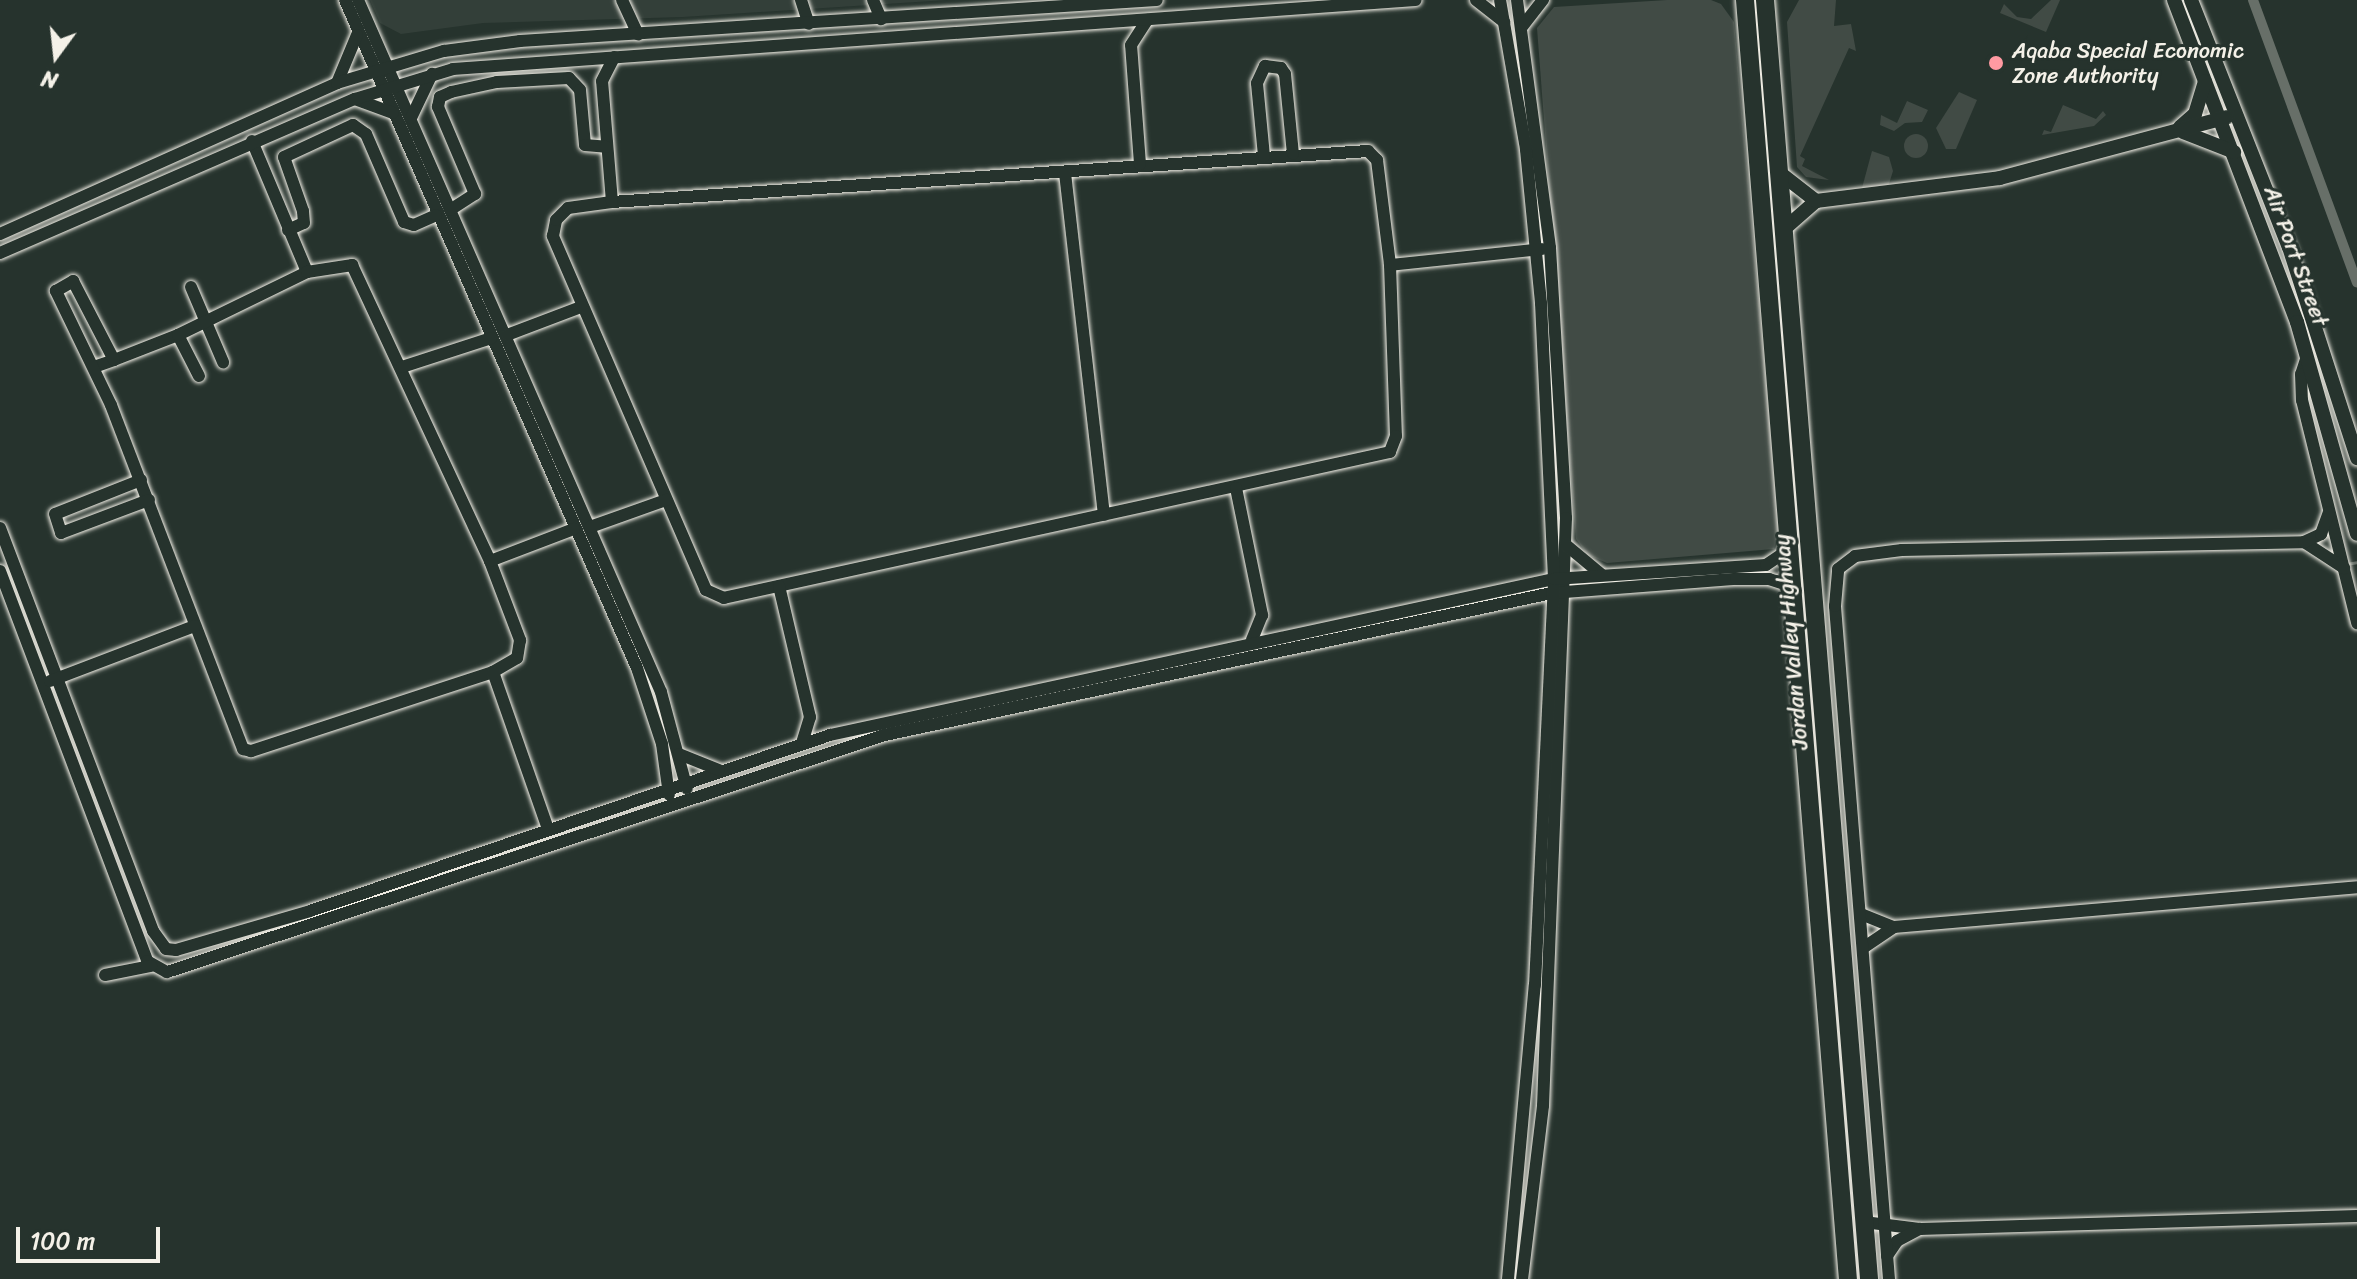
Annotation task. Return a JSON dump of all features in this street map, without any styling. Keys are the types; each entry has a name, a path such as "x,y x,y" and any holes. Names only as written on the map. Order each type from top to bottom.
{"highway":[{"name":"Jordan Valley Highway","path":"1765,0 1780,173 1795,493 1790,548 1848,1279"},
{"name":"Jordan Valley Highway","path":"1746,9 1853,1082 1869,1279"}],"main road":[{"name":"Air Port Street","path":"2174,0 2234,152 2307,356 2357,534"},
{"name":"Air Port Street","path":"2191,0 2289,247 2357,458"},
{"path":"2175,131 2195,114 2206,80"},
{"path":"1783,230 1816,201 2000,178 2238,113"},
{"path":"2175,131 2234,152"},
{"path":"1780,173 1816,201"}],"street":[{"path":"345,0 381,90 637,668 665,764 670,796"},
{"path":"358,0 661,692 688,796"},
{"path":"622,0 638,34"},
{"path":"801,0 809,24"},
{"path":"873,0 881,19"},
{"path":"0,234 337,83 388,65 485,45 1157,0"},
{"path":"0,253 252,141 355,99 432,74 580,59 1416,0"},
{"path":"1476,0 1504,22"},
{"path":"1500,0 1543,249 1553,554 1560,578"},
{"path":"1508,1279 1535,972 1560,578 1566,545 1543,249 1517,0"},
{"path":"1521,28 1543,0"},
{"path":"1732,0 1746,9"},
{"path":"970,14 977,31"},
{"path":"1140,164 1131,45 1147,20"},
{"path":"1107,23 1131,45"},
{"path":"337,83 357,35"},
{"path":"612,202 602,81 614,57"},
{"path":"580,59 602,81"},
{"path":"1264,156 1258,75 1275,66 1285,74 1293,154"},
{"path":"411,118 432,74"},
{"path":"450,210 475,194 438,107 440,97 451,92 497,82 569,78 580,90 585,145 606,147"},
{"path":"355,99 393,113"},
{"path":"288,230 304,223 303,211 285,173 284,157 353,125 366,134 404,222 414,225 436,215"},
{"path":"252,141 307,272"},
{"path":"1368,151 1375,156 1390,265 1396,436 1390,452 724,598 712,595 666,500 553,236 556,220 568,208 612,202 1065,173 1140,164 1264,156 1368,151"},
{"path":"1065,173 1104,515"},
{"path":"1390,265 1543,249"},
{"path":"94,367 114,360 178,335 307,272 344,264 359,271 490,561 521,650 511,665 247,752 195,626 141,480 94,367 56,291 73,281 114,360"},
{"path":"191,287 223,362"},
{"path":"507,335 581,307"},
{"path":"178,335 199,376"},
{"path":"402,367 491,338"},
{"path":"2307,356 2301,374 2302,400 2357,623"},
{"path":"141,480 55,514 61,533 149,500"},
{"path":"1236,488 1262,615 1252,640"},
{"path":"590,527 666,500"},
{"path":"1889,1279 1835,576 1842,564 1855,556 1902,550 2304,542 2321,534 2329,512"},
{"path":"0,528 153,931 166,949"},
{"path":"490,561 574,529"},
{"path":"2304,542 2344,568"},
{"path":"1566,545 1602,575"},
{"path":"105,975 156,968 670,796 685,783 830,735 1252,640 1530,583 1560,578 1766,565 1790,548"},
{"path":"1530,583 1553,554"},
{"path":"0,571 156,968"},
{"path":"166,949 203,944 310,911 647,797 688,796 885,735 1559,593 1736,579 1778,580 1794,587"},
{"path":"779,586 810,717 802,743"},
{"path":"1522,1279 1543,1106 1559,593"},
{"path":"1262,615 1283,634"},
{"path":"43,684 195,626"},
{"path":"493,672 548,829"},
{"path":"810,717 830,735"},
{"path":"679,754 722,771"},
{"path":"647,797 665,764"},
{"path":"1861,914 1894,927 2357,887"},
{"path":"1863,948 1894,927"},
{"path":"156,968 166,949"},
{"path":"1853,1082 1875,1081"},
{"path":"1864,1222 1886,1222 1920,1229 2357,1216"},
{"path":"1887,1256 1897,1241 1920,1229"}],"shaded area":[{"path":"370,0 947,0 683,17 483,23 401,34 380,23"},
{"path":"1711,0 1721,4 1734,22 1779,531 1774,549 1607,563 1588,555 1576,539 1537,28 1554,7"},
{"path":"1799,0 1836,0 1834,26 1851,24 1856,51 1849,48 1800,156 1805,159 1802,166 1829,180 1806,177 1797,167 1787,22"},
{"path":"2051,0 2060,0 2046,32 2000,13 2004,4 2017,17 2031,19"},
{"path":"1959,92 1977,100 1956,149 1946,149 1936,128"},
{"path":"1907,101 1928,110 1922,122 1905,123 1894,131 1880,125 1881,115 1897,123"},
{"path":"2063,105 2096,119 2103,111 2106,115 2094,126 2042,135 2044,130 2051,132"},
{"path":"1916,134 1924,138 1928,146 1924,154 1916,158 1908,154 1904,146 1908,138"},
{"path":"1872,151 1889,157 1893,171 1888,187 1862,188"}],"waterway":[{"path":"2253,0 2357,282"},
{"path":"2346,564 2357,562"}],"place":[{"name":"Aqaba Special Economic Zone Authority","path":"1996,63"}]}
